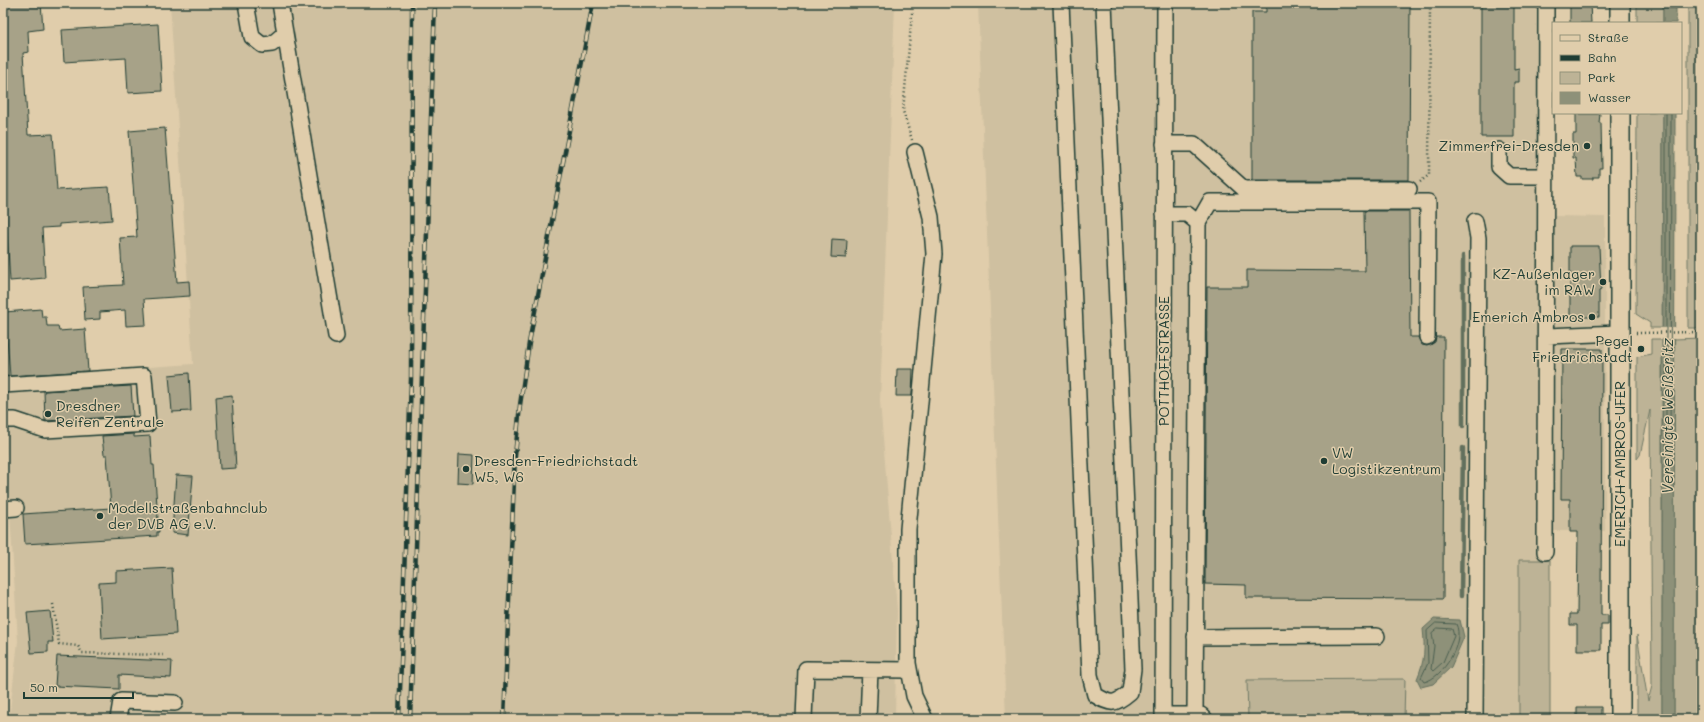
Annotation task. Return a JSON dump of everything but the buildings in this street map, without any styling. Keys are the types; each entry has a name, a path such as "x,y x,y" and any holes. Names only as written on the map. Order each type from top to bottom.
{"main road":[{"path":"1620,3 1620,22"},
{"name":"EMERICH-AMBROS-UFER","path":"1620,114 1627,333 1620,719"}],"street":[{"path":"246,3 252,37 262,45 272,44 285,33"},
{"path":"280,3 336,336"},
{"path":"1060,3 1090,676 1095,695 1107,703 1119,702 1130,692 1133,669 1104,3"},
{"name":"POTTHOFFSTRASSE","path":"1164,717 1165,3"},
{"path":"1545,552 1547,336 1546,3"},
{"path":"1164,144 1194,144 1244,189 1410,189"},
{"path":"1499,150 1500,167 1509,176 1546,176"},
{"path":"915,152 931,217 934,254 908,529 909,670 914,696 925,719"},
{"path":"1164,717 1200,717 1195,637 1198,223 1210,202 1428,202 1428,337"},
{"path":"1164,214 1188,214 1198,223"},
{"path":"1475,222 1478,238 1475,719"},
{"path":"1547,336 1627,333"},
{"path":"3,386 144,376 148,424 45,430 15,420 3,420"},
{"path":"1195,637 1377,636"},
{"path":"804,719 806,669 909,670"},
{"path":"868,719 870,670"},
{"path":"118,719 121,701 175,703"}],"path":[{"path":"913,3 903,111 915,152"},
{"path":"1410,189 1429,175 1430,3"},
{"path":"1627,333 1701,332"},
{"path":"53,604 59,644 78,646 82,653 163,655"}],"shaded area":[{"path":"170,3 895,3 880,401 897,610 895,719 9,719 18,641 3,402 3,377 193,364"},
{"path":"978,3 1555,3 1555,22 1552,22 1554,216 1605,217 1605,531 1551,531 1550,560 1519,560 1519,719 1006,719"}],"green space":[{"path":"1637,3 1663,3 1663,22 1637,22"},
{"path":"1688,3 1701,3 1701,328 1688,328"},
{"path":"1637,114 1663,114 1662,328 1650,328 1650,323 1636,314"},
{"path":"1701,338 1698,719 1674,719 1674,339"},
{"path":"1651,339 1662,339 1662,719 1637,719 1637,635 1648,701 1652,686 1650,410 1640,455 1637,459 1637,357 1651,354"},
{"path":"1519,560 1550,560 1550,719 1519,719"},
{"path":"1405,679 1404,719 1248,719 1247,680"}],"water":[{"path":"1663,3 1676,3 1676,22 1663,22"},
{"name":"Vereinigte Weißeritz","path":"1663,114 1675,114 1674,719 1662,719"},
{"path":"1434,619 1460,620 1464,637 1451,667 1433,684 1421,687 1417,679 1422,666 1424,654 1423,629"}],"pier":[{"path":"1660,328 1676,328 1676,339 1660,339"}],"waterway":[{"path":"1463,256 1463,426"},
{"path":"1461,596 1463,448"}],"railway":[{"path":"399,719 411,379 412,3"},
{"path":"410,719 435,3"},
{"path":"504,719 515,456 520,405 529,343 593,3"}],"place":[{"name":"Zimmerfrei-Dresden","path":"1587,146"},
{"name":"KZ-Außenlager im RAW","path":"1603,282"},
{"name":"Emerich Ambros","path":"1592,317"},
{"name":"Pegel Friedrichstadt","path":"1641,349"},
{"name":"Dresdner Reifen Zentrale","path":"48,414"},
{"name":"VW Logistikzentrum","path":"1324,461"},
{"name":"Dresden-Friedrichstadt W5, W6","path":"466,469"},
{"name":"Modellstraßenbahnclub der DVB AG e.V.","path":"100,516"}]}
